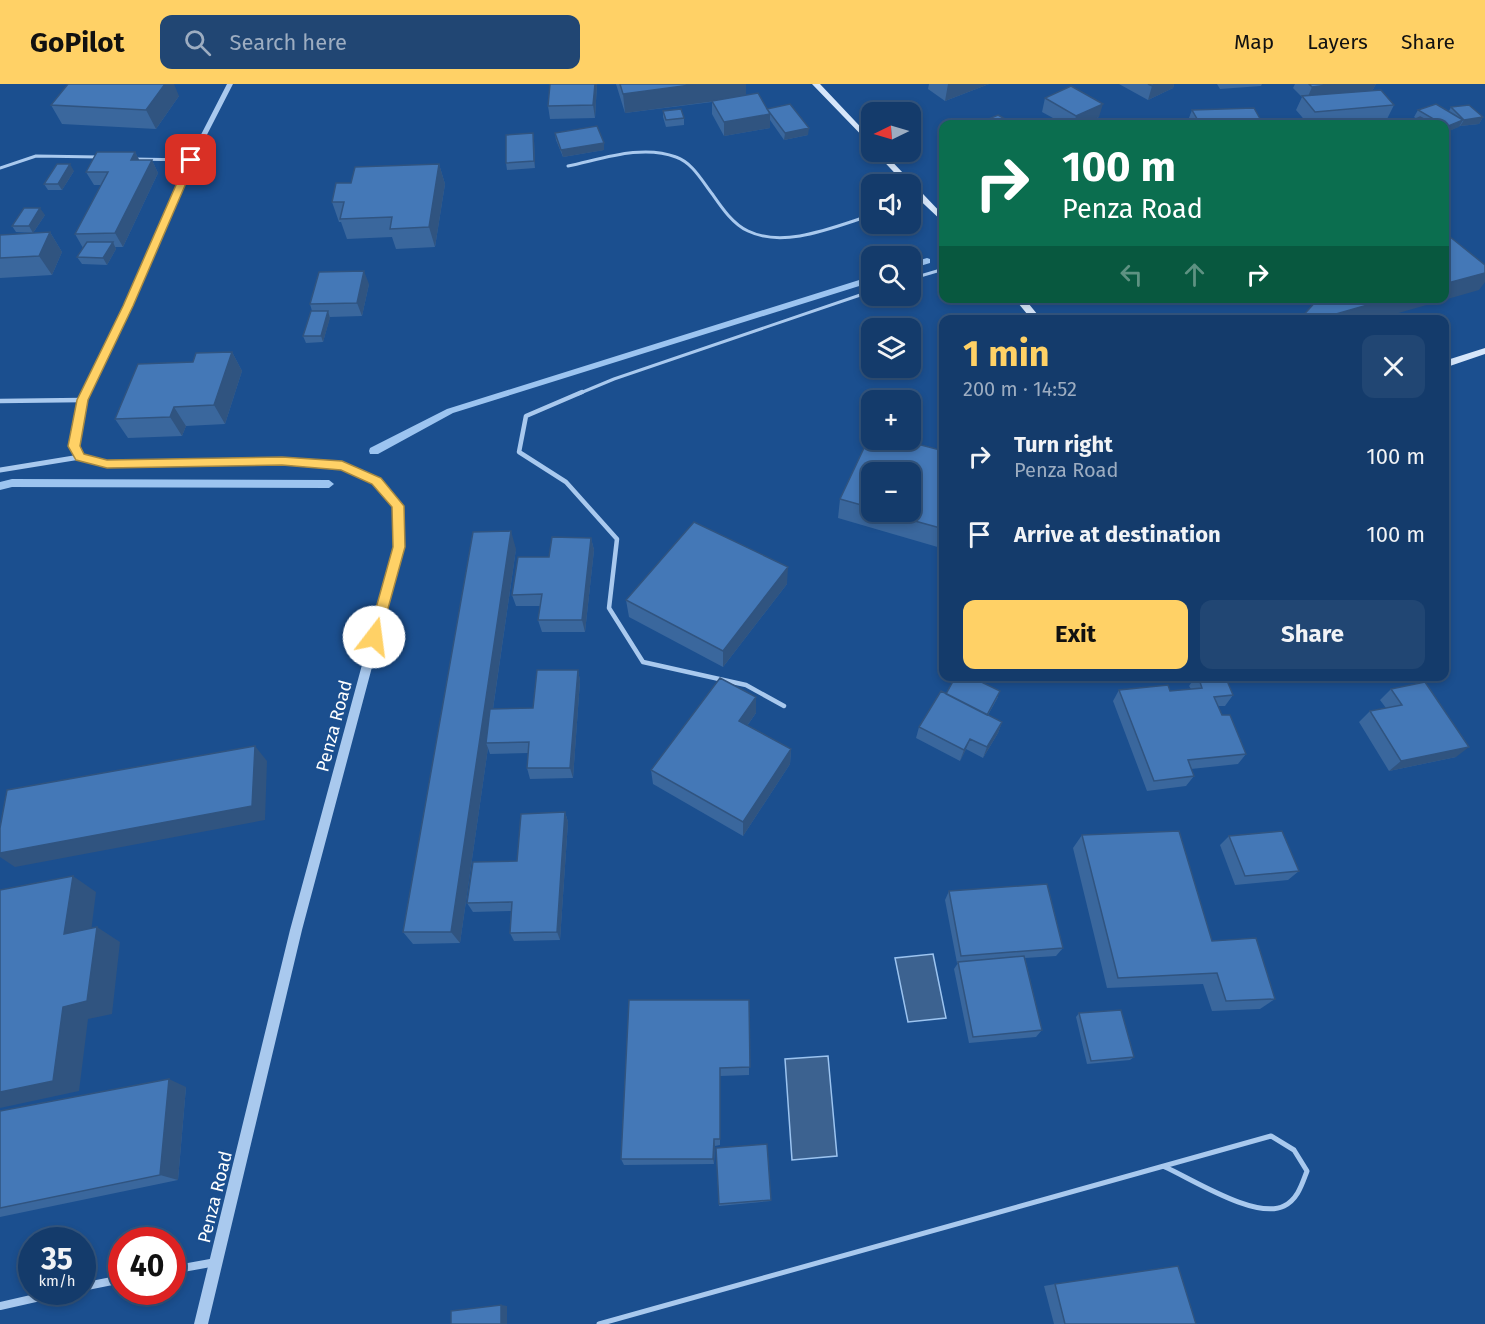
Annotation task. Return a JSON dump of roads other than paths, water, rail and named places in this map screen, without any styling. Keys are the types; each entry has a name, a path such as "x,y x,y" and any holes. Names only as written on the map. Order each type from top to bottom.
{"main road":[{"path":"816,84 861,132"},
{"path":"888,162 900,174"},
{"path":"921,197 939,216"},
{"path":"1023,303 1033,315"},
{"path":"1449,363 1485,351"}],"street":[{"path":"0,470 80,457 74,446 82,400 128,306 191,160 230,84"},
{"name":"Penza Road","path":"80,457 107,464 282,461 342,465 376,481 398,506 399,547 296,930 201,1324"},
{"path":"186,1267 216,1262"},
{"path":"0,1306 18,1302"}],"lane":[{"path":"568,166 646,152 678,156 688,162 735,223 762,236 794,236 861,218"},
{"path":"0,168 14,160 31,155 100,157"},
{"path":"123,158 191,160"},
{"path":"921,202 925,201"},
{"path":"921,276 939,270"},
{"path":"784,706 746,685 643,662 609,608 616,539 566,482 519,452 526,416 614,379 861,295"},
{"path":"0,401 82,400"},
{"path":"599,1324 1271,1136 1294,1150 1307,1171 1302,1189 1292,1202 1277,1209 1258,1209 1166,1167"}],"water":[{"path":"933,954 946,1018 908,1022 895,958"},
{"path":"828,1056 837,1156 792,1160 785,1059"}],"waterway":[{"path":"921,263 927,261"},
{"path":"374,451 450,411 861,282"},
{"path":"0,486 12,483 329,484"}]}
